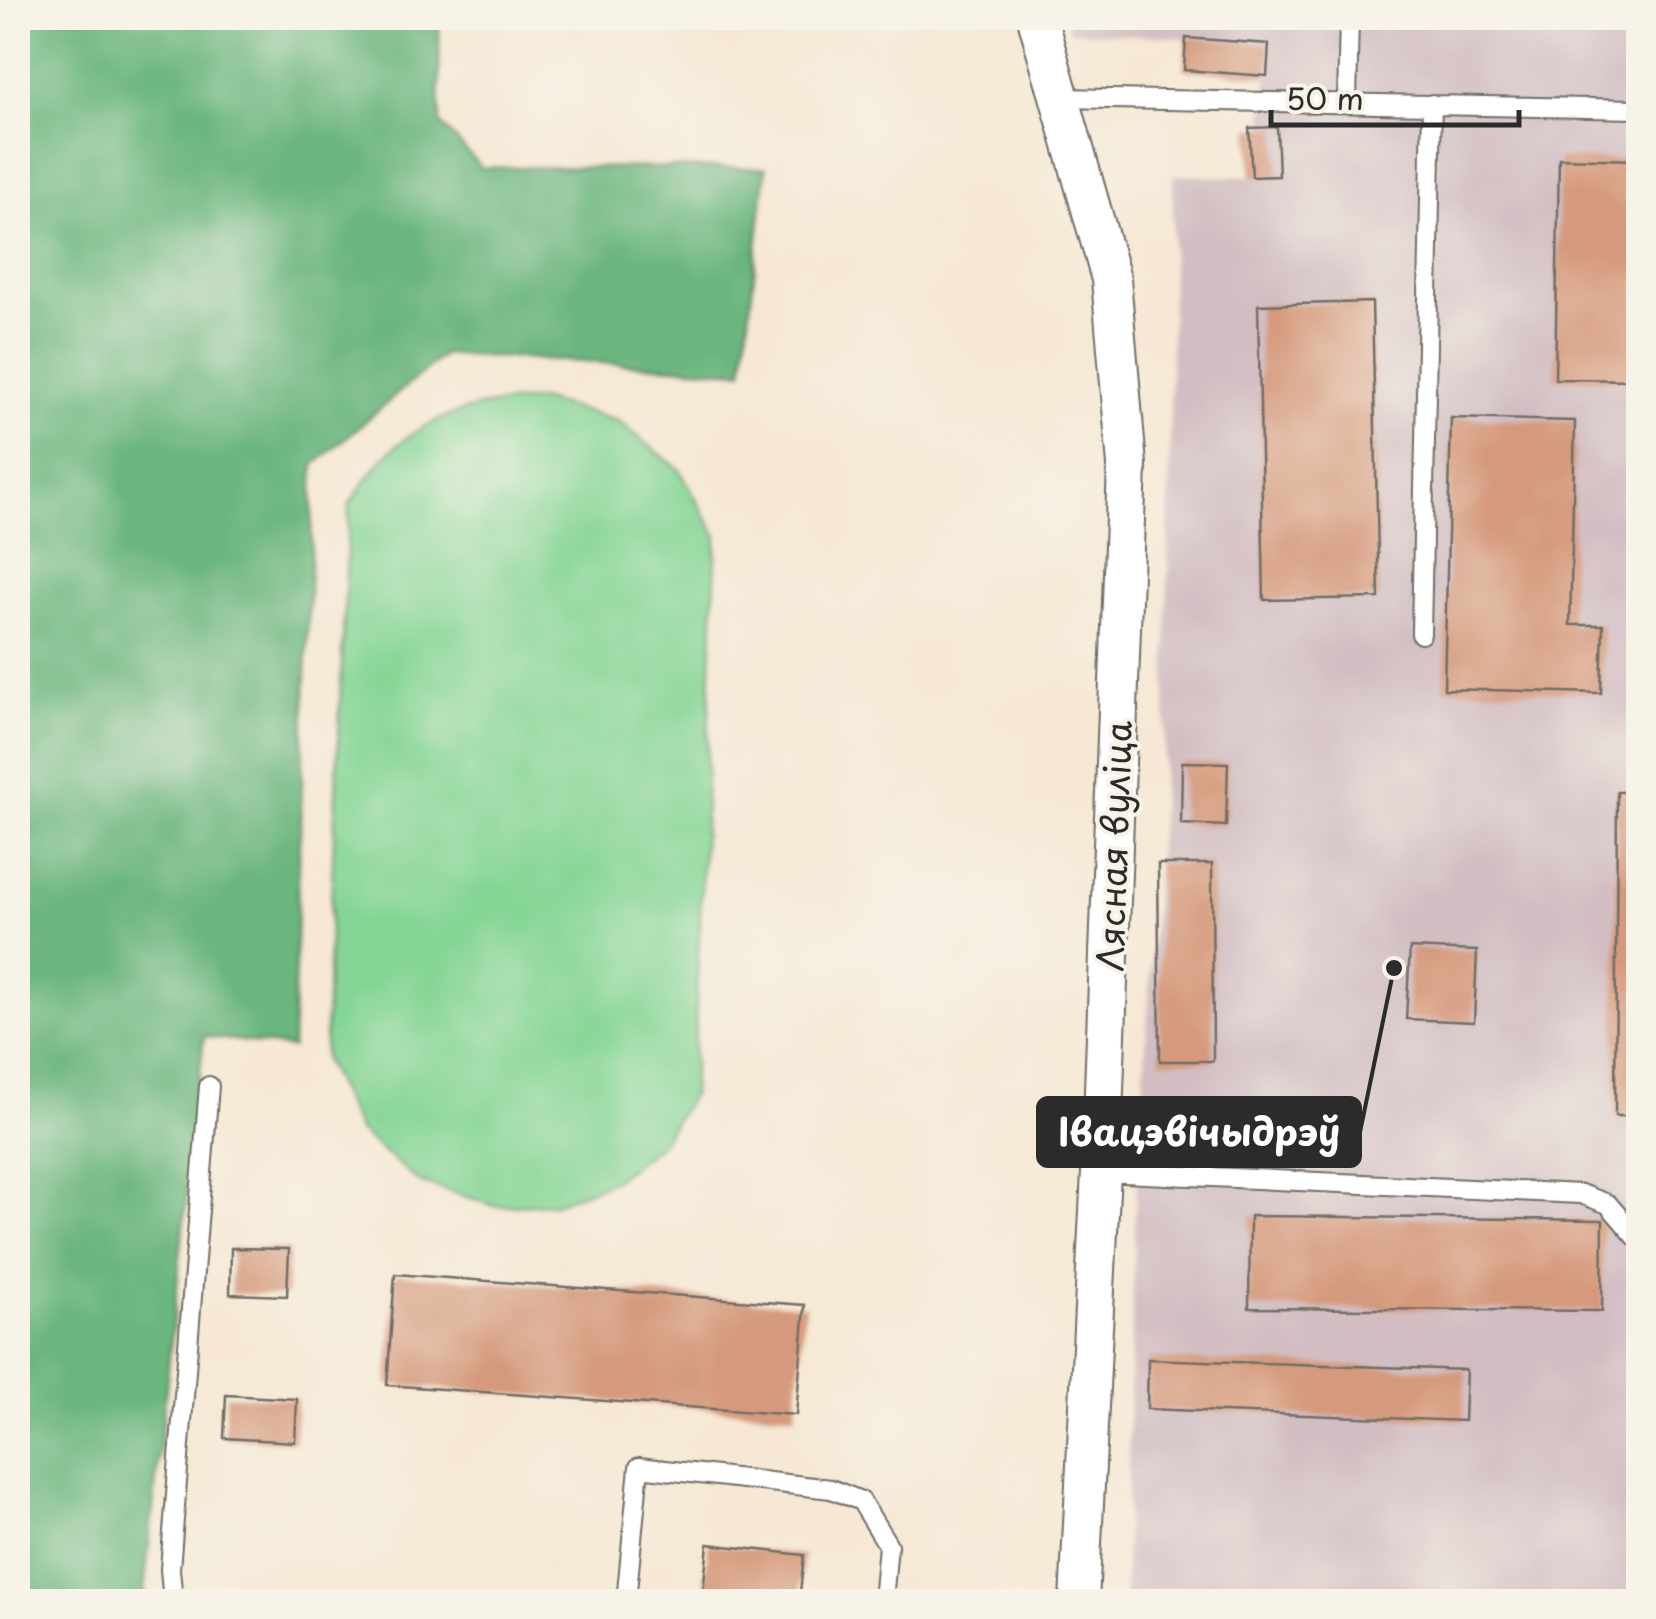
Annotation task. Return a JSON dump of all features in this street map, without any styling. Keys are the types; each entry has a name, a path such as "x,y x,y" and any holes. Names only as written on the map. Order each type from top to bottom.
{"street":[{"name":"Лясная вуліца","path":"1037,18 1111,279 1126,465 1101,1172 1079,1602"}],"lane":[{"path":"1347,102 1349,18"},
{"path":"1060,98 1638,110"},
{"path":"1421,634 1432,104"},
{"path":"173,1602 170,1570 210,1086"},
{"path":"1101,1172 1581,1194 1608,1204 1638,1239"},
{"path":"626,1602 639,1468 831,1488 861,1501 888,1545 883,1602"}],"shaded area":[{"path":"1066,18 1638,18 1638,1601 1124,1601 1135,1216 1166,720 1173,175 1251,177 1249,128 1263,127 1267,77 1184,70 1186,38 1069,31"}],"green space":[{"path":"18,18 439,18 440,123 481,167 766,168 743,371 444,354 314,465 292,1048 204,1036 143,1601 18,1601"},
{"path":"543,400 618,421 679,469 717,536 692,1095 659,1145 611,1182 555,1203 495,1206 419,1182 358,1130 324,1059 349,505 381,461 435,421 476,408"}],"building":[{"path":"1186,38 1269,44 1267,76 1184,70"},
{"path":"1277,127 1279,176 1252,177 1249,128"},
{"path":"1559,158 1638,160 1638,380 1555,379"},
{"path":"1372,302 1379,598 1264,600 1258,305"},
{"path":"1451,418 1575,421 1570,625 1603,625 1601,693 1444,689"},
{"path":"1182,762 1228,763 1226,826 1181,824"},
{"path":"1617,792 1638,792 1638,1116 1615,1116"},
{"path":"1158,864 1212,864 1213,1061 1160,1061"},
{"path":"1410,948 1477,951 1474,1022 1406,1019"},
{"path":"1250,1216 1603,1220 1602,1311 1249,1308"},
{"path":"231,1248 289,1249 287,1296 230,1294"},
{"path":"395,1274 805,1305 796,1415 387,1385"},
{"path":"1148,1359 1466,1370 1464,1421 1147,1409"},
{"path":"226,1395 297,1399 295,1442 224,1438"},
{"path":"708,1544 804,1555 799,1602 702,1602"}],"place":[{"name":"Івацэвічыдрэў","path":"1394,968"}]}
